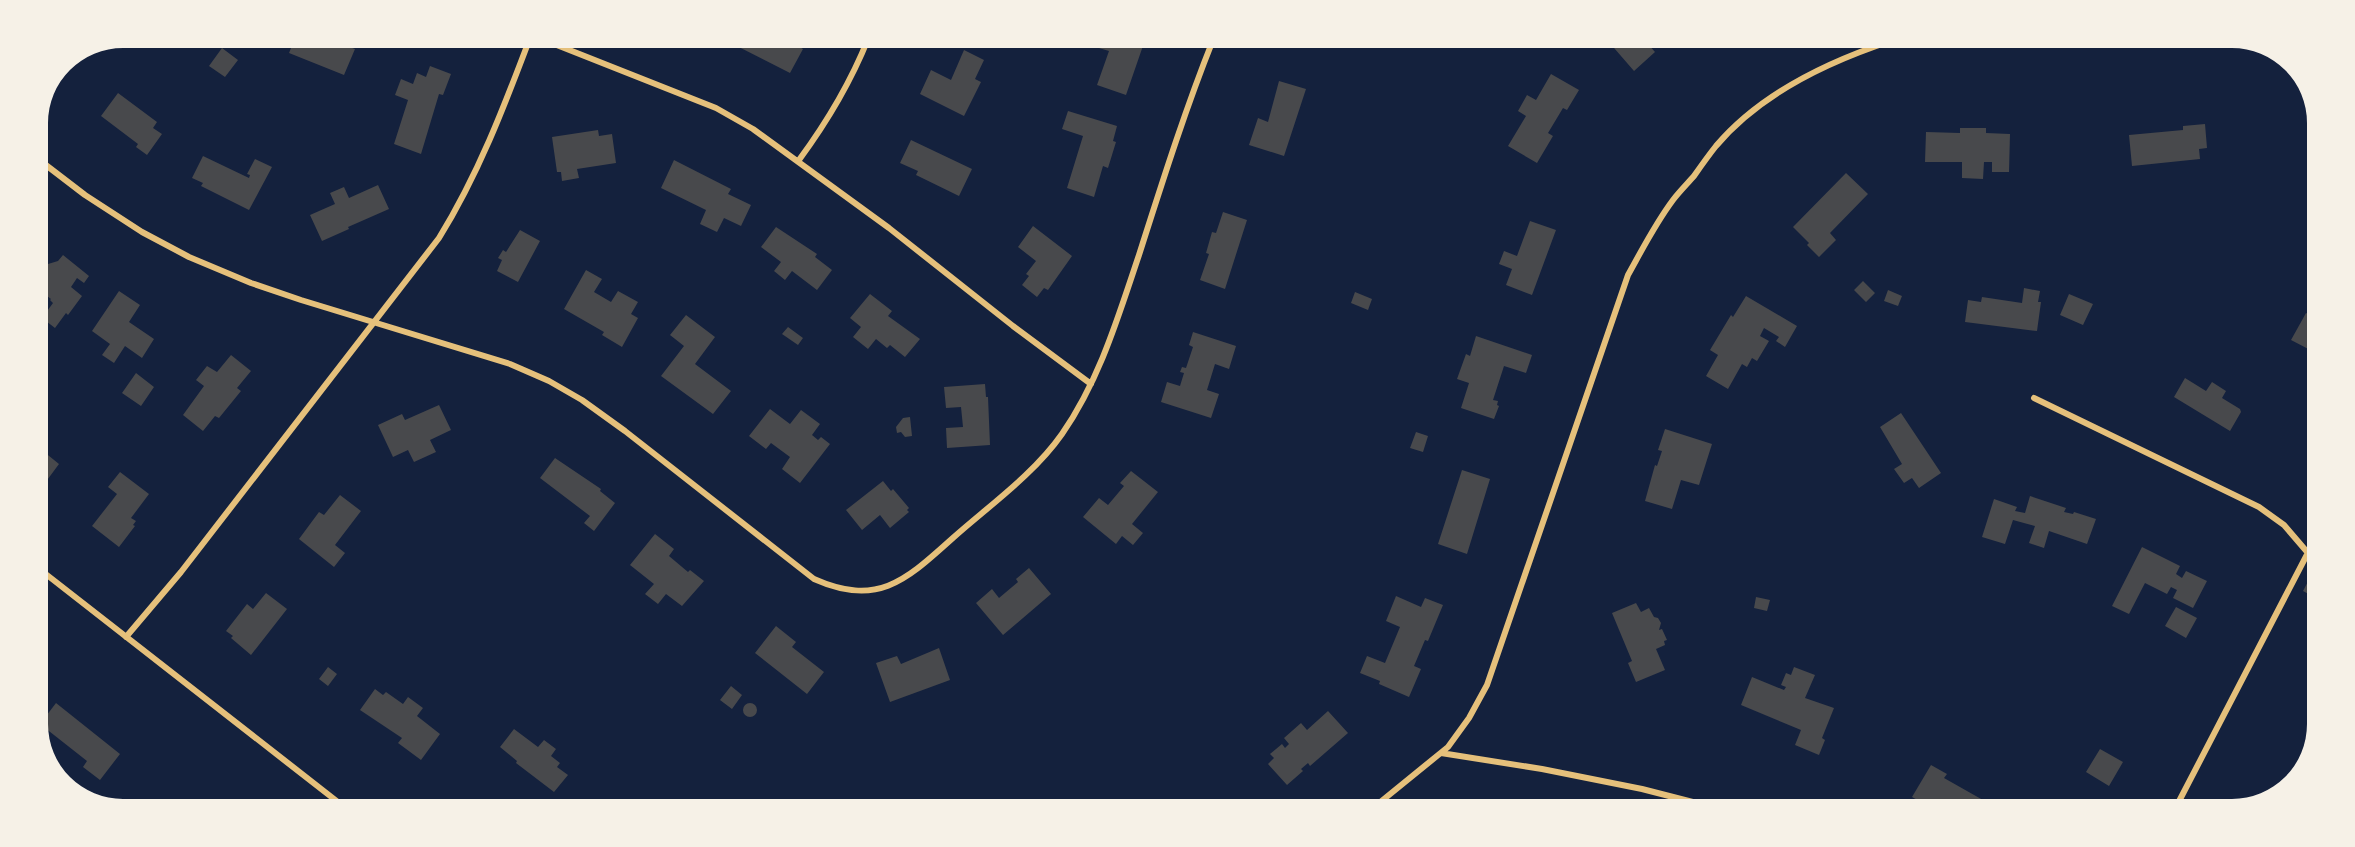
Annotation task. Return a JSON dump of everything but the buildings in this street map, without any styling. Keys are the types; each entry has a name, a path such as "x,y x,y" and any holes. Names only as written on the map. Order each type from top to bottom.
{"street":[{"path":"126,637 181,572 440,238 458,207 499,121 526,48"},
{"path":"563,48 716,108 753,129 799,160 1091,384"},
{"path":"799,160 844,93 864,48"},
{"path":"48,167 85,195 142,232 189,257 250,283 510,364 549,381 582,400 625,431 814,579 849,591 870,591 890,587 923,565 1037,464 1061,436 1091,384 1110,340 1191,95 1210,48"},
{"path":"1384,799 1448,747 1469,718 1487,686 1628,275 1673,200 1716,146 1758,108 1791,84 1819,69 1869,48"},
{"path":"2034,398 2259,507 2284,525 2307,552"},
{"path":"2180,799 2307,555"},
{"path":"48,576 334,799"},
{"path":"1441,753 1542,769 1685,799"}]}
